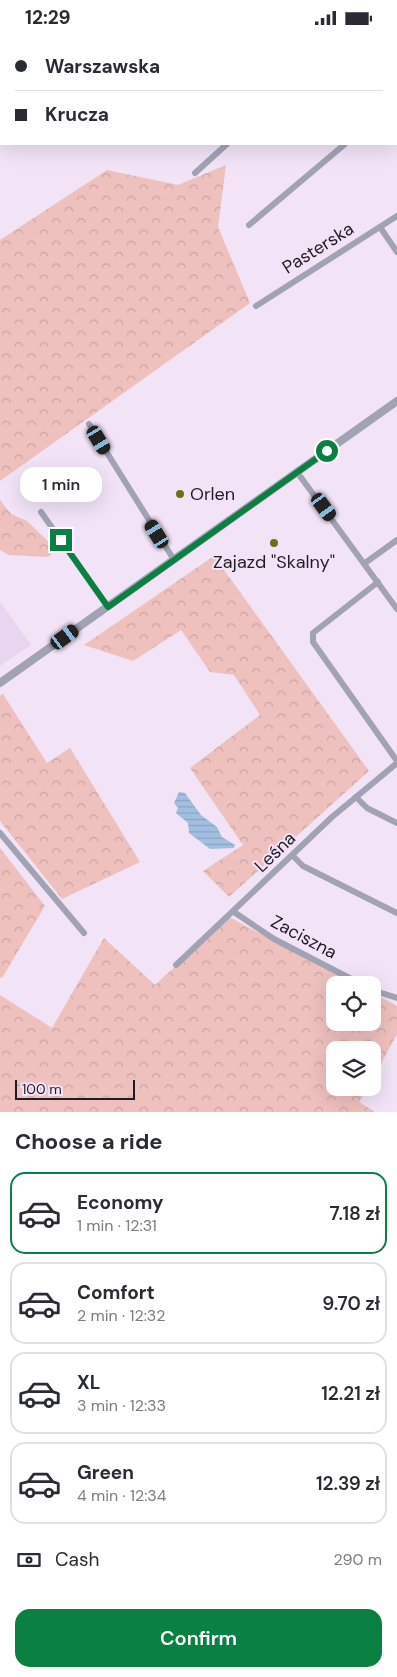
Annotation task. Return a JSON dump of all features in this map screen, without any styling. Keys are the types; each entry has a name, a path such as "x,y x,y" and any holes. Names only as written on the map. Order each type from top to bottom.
{"street":[{"path":"195,173 225,145"},
{"path":"249,225 344,145"},
{"name":"Pasterska","path":"256,306 397,216"},
{"path":"380,227 397,252"},
{"path":"0,683 397,401"},
{"path":"90,424 174,560"},
{"path":"297,472 397,609"},
{"path":"41,511 108,607"},
{"path":"365,563 397,540"},
{"path":"378,582 313,633 313,641 397,762"},
{"name":"Leśna","path":"176,965 356,797 397,762"},
{"path":"356,797 367,808 397,823"},
{"path":"0,833 84,933"},
{"path":"293,857 303,866 397,913"},
{"name":"Zaciszna","path":"234,912 274,939 346,976"},
{"path":"381,993 397,998"}],"shaded area":[{"path":"0,602 31,645 0,666"}],"green space":[{"path":"226,165 218,227 250,303 0,481 0,240 107,170 178,185"},
{"path":"0,500 11,514 27,521 56,549 48,557 9,555 0,550"},
{"path":"214,556 369,771 229,897 203,871 243,845 190,768 260,715 234,675 210,672 181,630 133,661 84,645"},
{"path":"3,694 47,763 70,748 140,862 62,899 0,821 0,696"},
{"path":"0,848 45,906 2,978 0,977"},
{"path":"229,917 341,976 326,976 326,1031 381,1031 381,997 397,1006 397,1034 381,1064 381,1041 326,1041 326,1096 363,1096 359,1102 375,1112 0,1112 0,995 52,1028 104,938 155,985"}],"water":[{"path":"179,792 185,793 201,815 217,827 222,837 235,845 234,848 210,849 189,833 188,823 176,813 178,808 174,803"}],"place":[{"name":"Orlen","path":"180,494"},
{"name":"Zajazd \"Skalny\"","path":"274,543"}],"route":[{"path":"61,540 108,607 327,451"}]}
